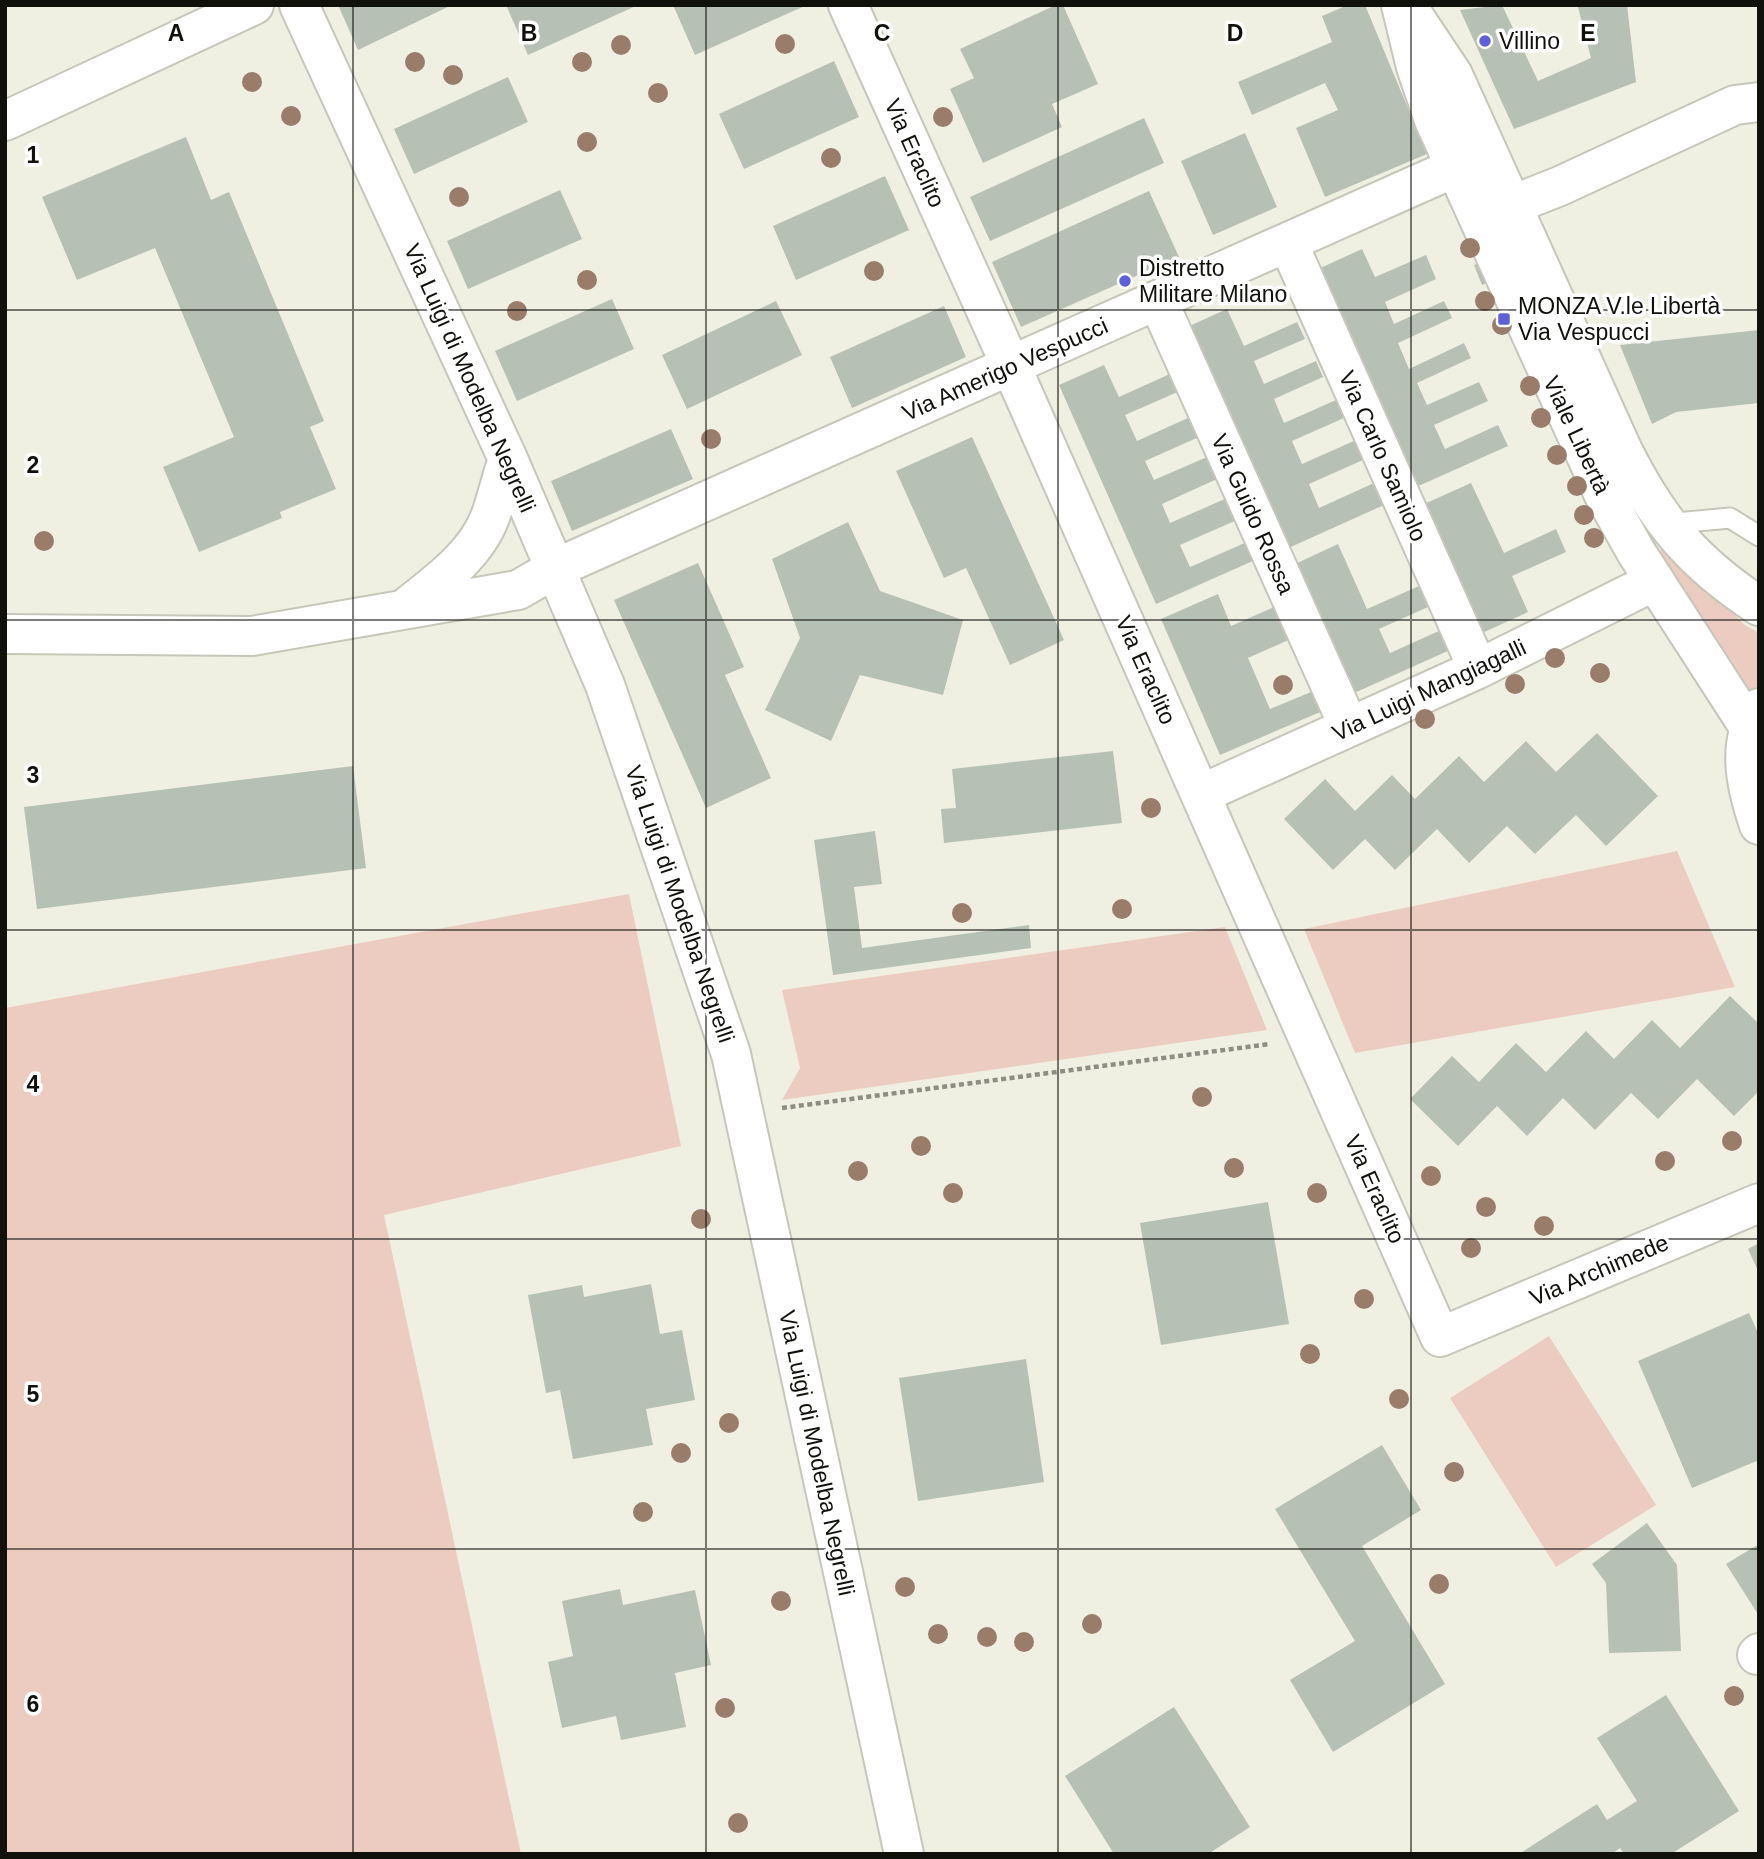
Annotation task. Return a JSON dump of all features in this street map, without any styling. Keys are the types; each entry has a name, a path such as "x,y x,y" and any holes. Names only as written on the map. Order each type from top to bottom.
{"street":[{"path":"5,121 254,5"},
{"name":"Via Luigi di Modelba Negrelli","path":"299,5 556,568 614,711 731,1054 904,1854"},
{"name":"Via Eraclito","path":"848,5 1011,366 1440,1337"},
{"name":"Viale Libertà","path":"1401,5 1416,67 1434,120 1589,464 1655,581 1754,718 1744,761 1759,825"},
{"name":"Viale Libertà","path":"1407,5 1453,75 1623,451 1649,501 1665,524 1694,556 1733,589 1759,606"},
{"path":"1512,205 1560,186 1735,105 1759,102"},
{"name":"Via Amerigo Vespucci","path":"5,634 252,636 518,590 556,568 1454,168"},
{"name":"Via Carlo Samiolo","path":"1288,243 1478,669"},
{"name":"Via Guido Rossa","path":"1158,301 1349,727"},
{"path":"405,609 445,577 471,549 490,519 508,459"},
{"name":"Via Luigi Mangiagalli","path":"1201,794 1478,669 1655,581"},
{"name":"Via Archimede","path":"1440,1337 1759,1203"}],"lane":[{"path":"1665,524 1730,518 1759,536"}],"path":[{"path":"743,1113 1309,1039"}],"shaded area":[{"path":"1665,547 1745,625 1759,633 1759,684 1748,696 1658,552"},
{"path":"1677,851 1735,987 1355,1053 1304,929"},
{"path":"629,894 681,1146 384,1215 521,1854 5,1854 5,1008"},
{"path":"1225,927 1267,1030 782,1100 800,1068 782,990"},
{"path":"1549,1336 1656,1505 1556,1567 1450,1398"}],"building":[{"path":"338,5 452,5 358,50"},
{"path":"506,5 638,5 528,55"},
{"path":"673,5 807,5 695,55"},
{"path":"1056,5 1063,5 1098,84 1052,104 1062,127 983,163 950,89 974,78 960,49"},
{"path":"1348,5 1365,5 1427,154 1325,197 1296,128 1338,110 1325,83 1252,115 1238,82 1332,42 1322,16"},
{"path":"1502,5 1538,81 1591,58 1578,7 1627,5 1636,82 1514,129 1460,10"},
{"path":"834,61 859,117 744,169 719,114"},
{"path":"508,77 528,122 414,174 394,129"},
{"path":"1144,118 1164,163 990,241 970,197"},
{"path":"1245,133 1277,207 1213,235 1181,161"},
{"path":"186,137 211,200 229,192 324,421 310,427 336,489 280,512 282,518 199,552 163,467 234,437 155,248 77,280 42,197"},
{"path":"885,176 909,230 796,280 773,226"},
{"path":"560,190 582,239 468,289 447,241"},
{"path":"1149,191 1179,257 1021,327 992,262"},
{"path":"1362,249 1375,277 1426,255 1436,279 1385,302 1394,324 1444,301 1452,318 1398,343 1409,369 1464,343 1471,358 1417,383 1427,405 1479,382 1488,401 1434,425 1445,449 1498,425 1508,446 1414,488 1316,270"},
{"path":"1481,262 1489,282 1482,285 1474,265"},
{"path":"612,299 634,349 517,401 495,351"},
{"path":"776,301 802,355 687,409 662,355"},
{"path":"944,306 966,357 852,408 830,357"},
{"path":"1227,309 1244,346 1297,322 1305,339 1254,361 1264,384 1316,361 1323,377 1274,399 1284,423 1336,400 1344,418 1292,441 1302,464 1354,441 1363,460 1309,484 1319,508 1374,483 1384,505 1284,550 1185,328"},
{"path":"1759,330 1759,403 1676,412 1652,424 1620,345"},
{"path":"1104,365 1119,397 1172,373 1180,391 1125,415 1137,441 1190,417 1199,437 1145,461 1154,480 1207,457 1217,479 1162,504 1170,523 1227,498 1237,520 1180,545 1190,567 1247,542 1255,560 1156,604 1059,385"},
{"path":"671,429 693,479 572,531 551,481"},
{"path":"972,437 1064,640 1010,665 966,568 944,578 896,471"},
{"path":"1471,483 1504,553 1556,529 1566,552 1512,576 1528,612 1480,634 1422,505"},
{"path":"848,522 880,591 963,620 943,695 860,675 831,741 765,710 800,638 772,559"},
{"path":"1338,544 1367,609 1419,586 1428,607 1379,629 1390,653 1441,630 1450,650 1352,694 1295,564"},
{"path":"698,563 744,667 725,675 771,778 706,808 614,600"},
{"path":"1218,594 1231,626 1279,605 1293,638 1248,658 1270,709 1316,690 1325,710 1220,755 1161,619"},
{"path":"1597,733 1658,796 1606,846 1576,815 1535,854 1507,826 1469,863 1437,829 1395,870 1365,839 1333,870 1284,819 1325,779 1355,811 1392,775 1415,799 1459,756 1484,782 1526,741 1556,772"},
{"path":"1113,751 1122,823 944,843 941,809 956,808 952,769"},
{"path":"353,766 366,868 37,909 24,807"},
{"path":"875,831 882,884 854,887 862,948 1029,925 1031,948 833,975 814,840"},
{"path":"1730,996 1759,1024 1759,1091 1734,1116 1697,1079 1658,1119 1631,1093 1595,1130 1563,1098 1527,1136 1497,1106 1458,1146 1410,1099 1452,1056 1479,1082 1516,1043 1546,1072 1586,1031 1614,1059 1652,1020 1680,1048"},
{"path":"1268,1202 1289,1324 1161,1345 1140,1223"},
{"path":"1759,1243 1759,1273 1748,1249"},
{"path":"651,1284 660,1334 682,1330 695,1400 646,1409 653,1445 573,1459 560,1390 546,1393 528,1295 582,1285 584,1297"},
{"path":"1749,1313 1759,1335 1759,1460 1692,1488 1638,1361"},
{"path":"1026,1359 1044,1482 918,1501 899,1378"},
{"path":"1382,1445 1421,1510 1362,1546 1445,1684 1333,1752 1290,1680 1355,1641 1275,1509"},
{"path":"1647,1523 1677,1565 1681,1651 1609,1653 1606,1583 1592,1564"},
{"path":"1759,1544 1759,1616 1726,1564"},
{"path":"620,1589 623,1605 695,1590 711,1665 675,1673 686,1727 621,1740 616,1716 562,1728 548,1662 573,1656 562,1601"},
{"path":"1666,1695 1739,1811 1671,1854 1624,1854 1620,1848 1612,1854 1519,1854 1597,1804 1607,1820 1637,1801 1597,1738"},
{"path":"1174,1707 1250,1827 1208,1854 1114,1854 1065,1776"}],"place":[{"name":"Villino","path":"1485,41"},
{"name":"Distretto Militare Milano","path":"1125,281"},
{"name":"MONZA V.le Libertà Via Vespucci","path":"1504,319"}]}
